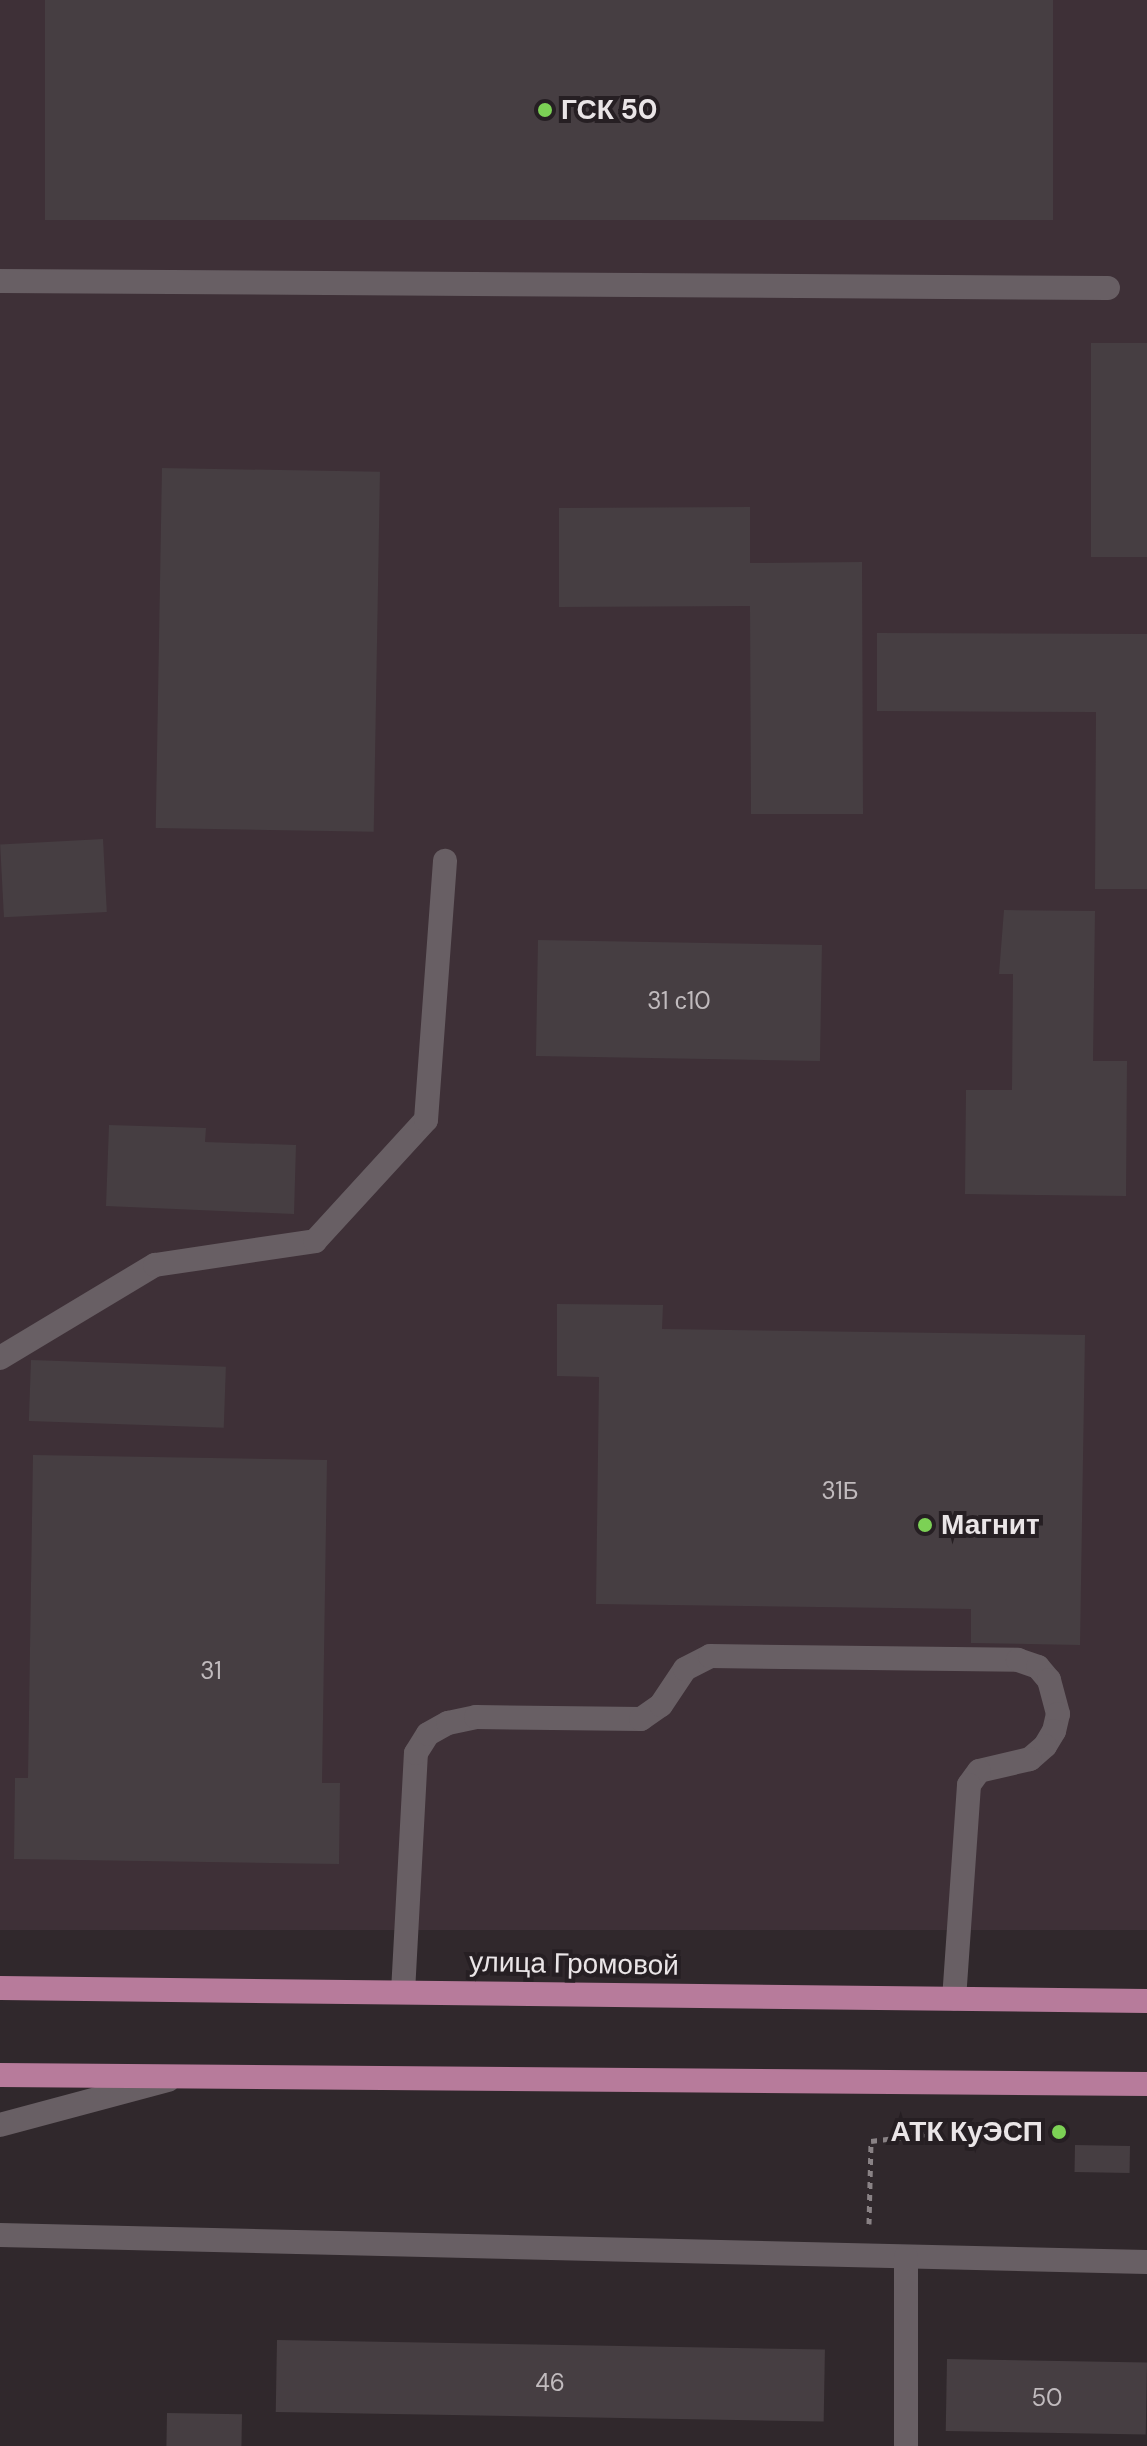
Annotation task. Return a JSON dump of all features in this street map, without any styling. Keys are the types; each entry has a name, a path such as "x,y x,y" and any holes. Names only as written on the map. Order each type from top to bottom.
{"main road":[{"name":"улица Громовой","path":"0,1988 1147,2001"},
{"path":"0,2075 1147,2084"}],"lane":[{"path":"0,281 1108,288"},
{"path":"0,1358 155,1265 315,1241 426,1120 445,861"},
{"path":"403,1992 416,1753 428,1734 448,1723 476,1717 641,1719 661,1705 685,1669 710,1656 1018,1660 1038,1667 1049,1680 1058,1714 1054,1731 1045,1746 1030,1759 979,1771 969,1785 954,1998"},
{"path":"0,2125 181,2076"},
{"path":"0,2235 1147,2262"},
{"path":"906,2257 906,2446"}],"path":[{"path":"906,2257 868,2232 871,2141 928,2134"}],"shaded area":[{"path":"0,0 1147,0 1147,1930 0,1930"}],"building":[{"name":"ГСК 50","path":"45,0 1053,0 1053,220 45,220"},
{"path":"1091,343 1147,343 1147,557 1091,557"},
{"path":"162,468 380,472 374,832 156,828"},
{"path":"750,507 750,563 862,562 863,814 751,814 750,606 559,607 559,508"},
{"path":"877,633 1147,634 1147,889 1095,889 1096,712 877,711"},
{"path":"103,839 107,912 4,917 0,844"},
{"path":"1004,910 1095,911 1093,1061 1127,1061 1126,1196 965,1194 966,1090 1012,1090 1013,974 999,974"},
{"path":"538,940 822,945 820,1061 536,1056"},
{"path":"109,1125 206,1128 205,1142 296,1145 294,1214 106,1206"},
{"path":"557,1304 663,1305 662,1329 1085,1335 1080,1645 971,1643 971,1609 596,1604 599,1377 557,1376"},
{"path":"31,1360 226,1367 224,1428 29,1421"},
{"path":"33,1455 327,1460 322,1783 340,1783 339,1864 14,1859 15,1778 28,1778"},
{"path":"1075,2145 1130,2146 1130,2173 1075,2172"},
{"path":"277,2340 825,2350 824,2422 276,2412"},
{"path":"947,2359 1147,2362 1146,2434 946,2431"},
{"path":"167,2413 242,2414 241,2446 166,2446"}],"place":[{"name":"ГСК 50","path":"545,110"},
{"name":"Магнит","path":"925,1525"},
{"name":"АТК КуЭСП","path":"1059,2132"}]}
